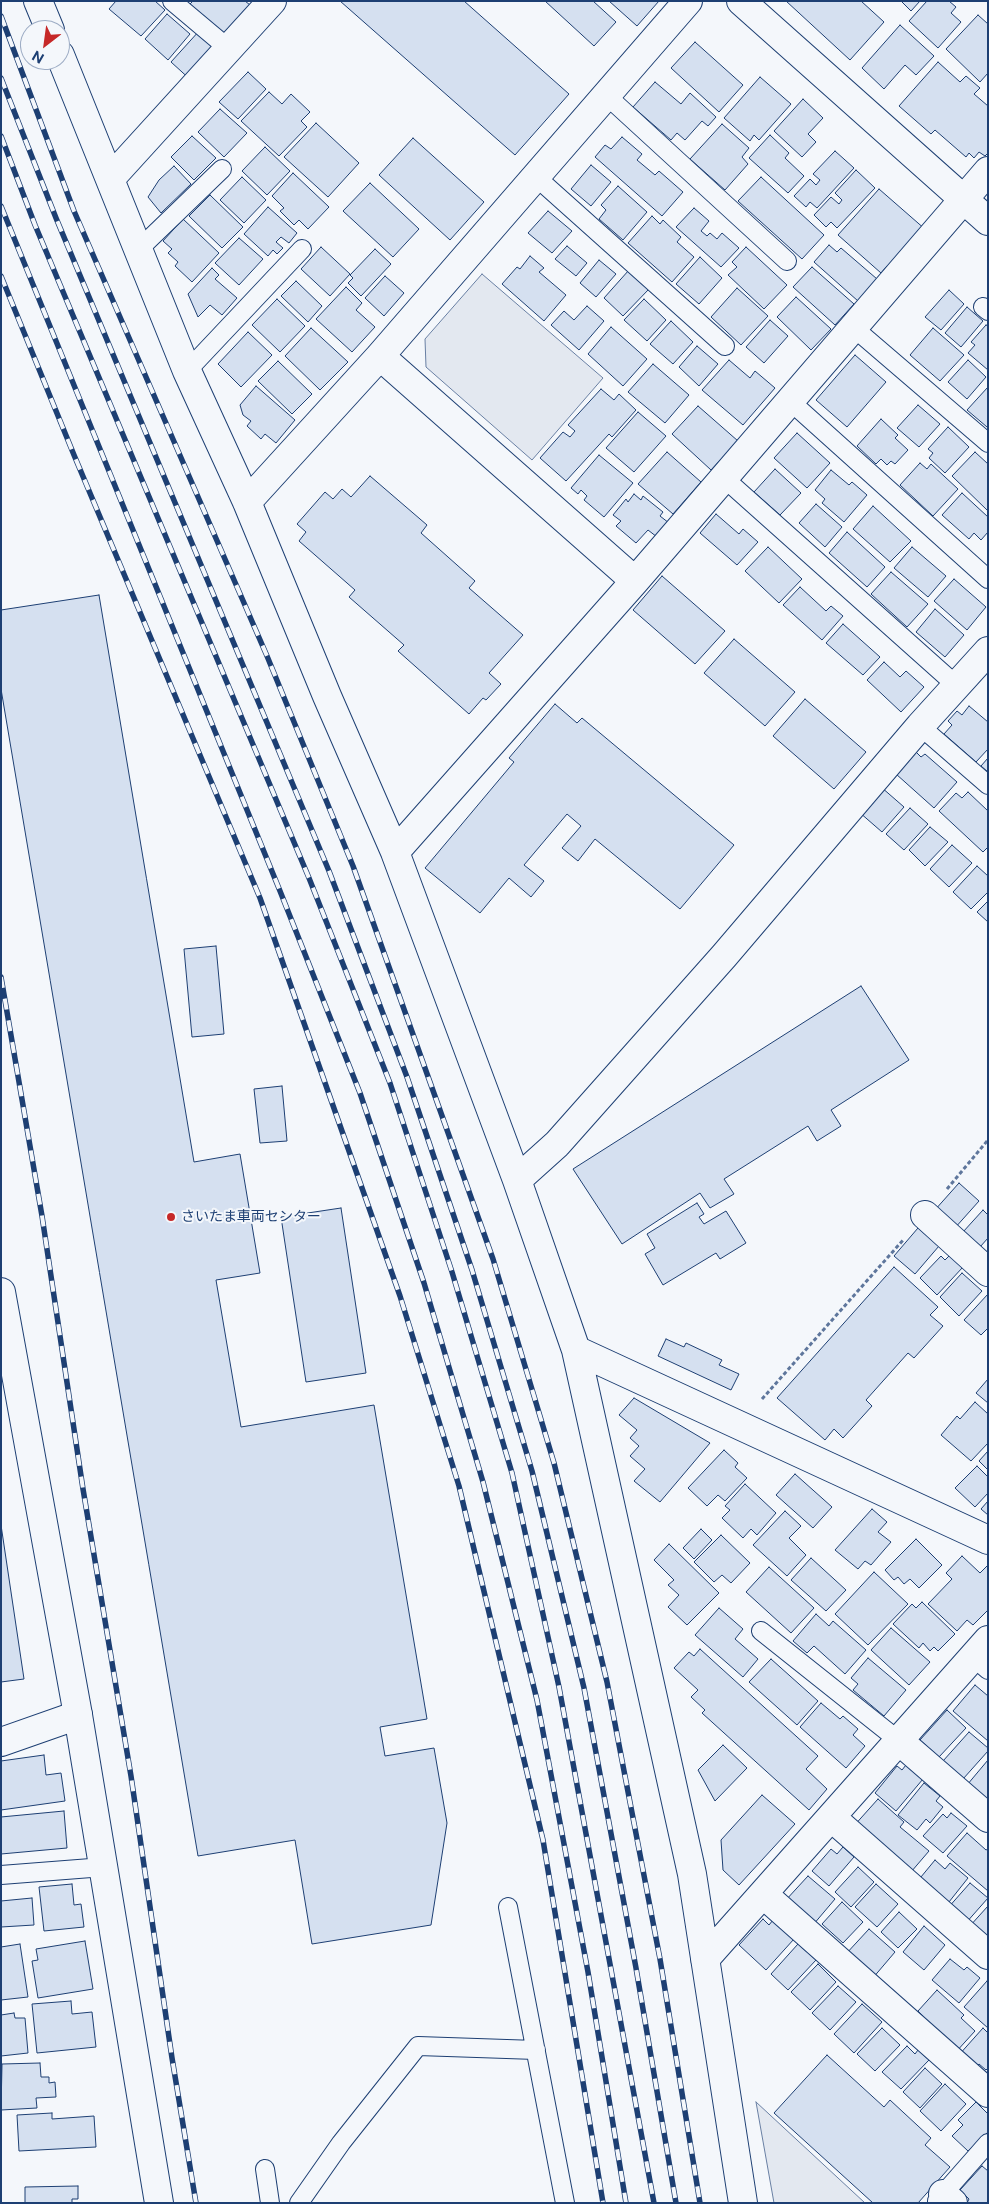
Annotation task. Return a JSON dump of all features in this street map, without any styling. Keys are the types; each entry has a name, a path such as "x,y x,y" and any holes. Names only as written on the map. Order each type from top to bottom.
{"street":[{"path":"38,1 46,20"},
{"path":"110,179 272,1"},
{"path":"247,502 380,356 688,1"},
{"path":"741,1 988,221"},
{"path":"66,70 137,251 187,371 247,502 327,696 395,852 517,1180 576,1350 692,1874 743,2203"},
{"path":"395,852 635,581 988,171"},
{"path":"380,356 635,581"},
{"path":"517,1180 557,1144 724,956 920,726 988,651"},
{"path":"925,1215 988,1272"},
{"path":"1,1292 78,1715 159,2203"},
{"path":"576,1350 988,1540"},
{"path":"706,1959 898,1740 983,1656"},
{"path":"1,1742 78,1715"},
{"path":"898,1740 988,1818"},
{"path":"831,1817 988,1954"},
{"path":"763,1894 988,2093"}],"lane":[{"path":"172,1 229,49"},
{"path":"606,95 787,260"},
{"path":"137,251 222,168"},
{"path":"535,176 725,346"},
{"path":"187,371 302,249"},
{"path":"854,328 988,443"},
{"path":"790,401 988,579"},
{"path":"724,478 957,686"},
{"path":"920,726 988,786"},
{"path":"761,1632 898,1740"},
{"path":"1,1875 104,1867"},
{"path":"508,1907 565,2203"},
{"path":"299,2203 340,2143 418,2046 536,2050"},
{"path":"944,2200 988,2143"},
{"path":"266,2169 270,2203"}],"path":[{"path":"740,1424 925,1215 988,1140"}],"shaded area":[{"path":"482,274 603,378 532,460 426,367 425,339"},
{"path":"756,2102 865,2203 774,2203"}],"building":[{"path":"116,1 155,1 165,10 141,36 109,9"},
{"path":"193,1 245,1 250,5 225,36 189,5"},
{"path":"340,1 464,1 569,94 515,155"},
{"path":"545,1 593,1 616,22 594,46"},
{"path":"609,1 659,1 637,26"},
{"path":"786,1 861,1 884,22 850,60"},
{"path":"901,1 920,1 911,11"},
{"path":"927,1 949,1 956,7 951,13 961,22 938,48 909,21"},
{"path":"167,14 190,34 168,60 145,39"},
{"path":"978,15 988,24 988,73 980,82 946,49"},
{"path":"900,25 934,56 916,75 905,65 884,89 862,68"},
{"path":"200,30 215,45 193,82 171,62"},
{"path":"695,42 743,85 719,112 671,68"},
{"path":"938,62 960,82 966,76 980,88 974,94 988,106 988,153 985,156 979,152 974,158 969,153 966,157 935,130 931,134 899,106"},
{"path":"248,72 266,89 238,119 219,102"},
{"path":"760,77 791,104 759,140 754,135 750,141 724,118"},
{"path":"655,82 681,104 690,93 716,117 708,126 702,121 685,140 677,133 671,140 633,107"},
{"path":"269,92 282,104 291,94 310,112 301,121 307,127 279,156 241,121"},
{"path":"803,99 823,118 808,134 816,142 802,157 774,131"},
{"path":"220,109 247,133 224,157 198,132"},
{"path":"316,123 359,163 328,197 284,157"},
{"path":"722,124 749,148 742,157 748,164 725,190 690,159"},
{"path":"770,135 789,153 785,158 804,176 788,193 749,158"},
{"path":"192,136 216,158 194,180 171,157"},
{"path":"622,137 642,154 637,160 655,175 659,171 683,192 662,216 595,157 605,145 611,149"},
{"path":"413,138 484,202 450,240 379,175"},
{"path":"265,147 290,171 267,195 242,171"},
{"path":"835,151 854,168 817,208 810,202 806,207 794,196 810,179 816,185 820,180 813,174"},
{"path":"591,165 611,182 591,206 571,189"},
{"path":"174,166 191,184 161,213 148,197 159,180"},
{"path":"856,170 875,188 837,228 831,222 826,227 814,215 831,197 839,204 842,200 835,193"},
{"path":"293,173 329,207 308,229 299,220 294,225 280,211 284,208 272,196"},
{"path":"242,177 266,200 244,223 220,200"},
{"path":"761,177 824,235 802,259 738,201"},
{"path":"370,183 419,229 393,257 343,211"},
{"path":"618,186 647,212 623,240 599,219 606,210 601,205"},
{"path":"879,189 926,230 891,270 887,266 881,273 838,235"},
{"path":"210,195 243,227 222,248 189,216"},
{"path":"268,207 297,233 289,243 281,237 276,242 283,248 277,254 273,250 268,256 244,234"},
{"path":"694,208 709,221 701,231 707,236 710,233 717,239 722,233 739,248 721,267 676,227"},
{"path":"548,211 572,231 552,253 528,233"},
{"path":"652,216 660,224 663,220 681,237 677,242 694,257 672,282 628,243"},
{"path":"183,219 219,253 192,282 175,266 178,262 168,253 172,249 163,241"},
{"path":"239,238 263,259 239,285 215,263"},
{"path":"829,245 837,252 841,248 877,279 858,301 814,262"},
{"path":"567,246 587,263 576,276 555,259"},
{"path":"321,247 350,274 330,296 301,269"},
{"path":"746,247 787,285 764,309 728,275 737,267 732,262"},
{"path":"375,249 391,264 361,296 348,283 353,278 350,275"},
{"path":"530,256 544,268 539,272 566,295 544,321 502,284 517,267 520,269"},
{"path":"700,257 722,278 699,304 676,284"},
{"path":"599,260 616,274 596,297 580,283"},
{"path":"812,267 854,304 835,325 793,287"},
{"path":"212,268 219,275 215,279 237,298 222,315 210,305 198,317 188,294"},
{"path":"629,270 649,289 623,316 604,298"},
{"path":"385,276 404,293 384,316 365,298"},
{"path":"296,281 322,306 308,322 281,296"},
{"path":"346,287 362,303 356,310 375,327 352,352 316,319"},
{"path":"737,288 768,316 741,345 711,317"},
{"path":"949,290 964,304 941,330 925,317"},
{"path":"796,297 831,329 811,350 777,317"},
{"path":"277,299 305,326 280,352 252,325"},
{"path":"644,299 666,320 647,341 624,320"},
{"path":"587,306 604,321 579,350 551,325 564,311 574,320"},
{"path":"967,307 983,321 961,347 945,333"},
{"path":"770,320 788,336 764,363 746,347"},
{"path":"671,321 693,342 673,364 650,344"},
{"path":"986,325 988,326 988,370 968,353 975,345 971,342"},
{"path":"611,327 647,359 623,386 588,354"},
{"path":"311,328 348,362 320,390 285,356"},
{"path":"933,328 964,355 940,381 910,355"},
{"path":"248,332 272,355 241,387 218,364"},
{"path":"697,346 718,364 699,386 679,367"},
{"path":"855,355 886,382 847,427 816,400"},
{"path":"729,360 750,378 755,371 775,388 743,425 702,390"},
{"path":"968,360 986,377 967,399 948,382"},
{"path":"278,361 312,394 292,414 258,381"},
{"path":"653,364 689,395 665,423 628,392"},
{"path":"256,386 295,420 276,443 265,434 261,439 247,426 251,421 243,415 240,405"},
{"path":"988,387 988,426 987,427 967,410"},
{"path":"601,389 614,400 619,394 636,410 612,437 609,434 566,481 540,458 563,432 570,437 575,431 568,425"},
{"path":"918,405 940,424 919,447 897,428"},
{"path":"698,406 738,441 711,470 672,434"},
{"path":"638,412 666,436 634,472 606,448"},
{"path":"881,419 898,435 895,438 908,450 895,464 891,461 887,465 881,459 876,464 857,446"},
{"path":"948,427 969,447 945,473 929,458 933,453 928,449"},
{"path":"797,433 830,463 807,488 774,458"},
{"path":"667,452 701,482 673,514 638,484"},
{"path":"975,452 988,464 988,511 952,476"},
{"path":"599,455 633,483 604,517 584,500 587,496 581,490 578,494 571,488"},
{"path":"920,463 927,469 931,464 958,489 933,516 900,485"},
{"path":"775,469 801,493 780,515 754,492"},
{"path":"831,470 849,485 852,482 867,495 844,522 822,503 825,499 815,490"},
{"path":"370,476 427,525 421,533 475,581 469,588 523,635 489,673 501,684 486,700 483,698 469,714 398,651 404,645 349,597 355,590 299,541 306,532 297,524 325,492 333,499 342,489 351,497"},
{"path":"962,493 988,517 988,532 981,540 974,533 969,539 942,515"},
{"path":"634,494 641,500 643,496 663,512 660,516 669,523 657,537 648,530 636,543 616,526 621,521 613,515 626,499 628,502"},
{"path":"816,504 842,527 825,547 799,523"},
{"path":"873,506 911,541 890,562 853,529"},
{"path":"716,514 739,534 743,529 758,542 737,565 700,533"},
{"path":"847,532 885,567 867,587 829,553"},
{"path":"768,547 802,579 779,603 745,571"},
{"path":"912,547 946,576 928,597 894,568"},
{"path":"891,572 928,604 907,627 871,594"},
{"path":"662,576 725,631 695,664 633,610"},
{"path":"954,579 986,607 967,630 934,601"},
{"path":"800,587 826,611 831,606 843,616 822,640 783,605"},
{"name":"さいたま車両センター","path":"99,595 194,1162 240,1154 260,1273 216,1280 241,1427 374,1405 427,1719 380,1727 385,1756 434,1748 447,1823 431,1925 312,1944 295,1840 198,1856 1,689 1,610"},
{"path":"935,609 964,635 945,657 916,632"},
{"path":"843,624 880,657 863,675 826,643"},
{"path":"734,639 795,692 765,726 704,673"},
{"path":"884,662 900,677 906,671 924,687 901,712 867,680"},
{"path":"805,699 866,752 834,789 773,736"},
{"path":"555,704 577,723 582,718 734,845 680,909 595,839 578,861 562,848 581,826 567,814 524,865 544,881 531,897 509,878 480,913 425,868 514,762 509,758"},
{"path":"969,706 988,722 988,749 976,762 944,734 952,725 948,721 957,711 962,715"},
{"path":"916,752 921,757 925,754 957,782 934,808 896,774"},
{"path":"988,758 988,772 981,766"},
{"path":"881,787 904,807 882,832 859,812"},
{"path":"968,792 988,811 988,847 983,852 939,811 956,793 962,798"},
{"path":"910,808 928,824 904,850 886,834"},
{"path":"930,827 948,842 925,866 909,850"},
{"path":"952,845 972,863 949,887 930,869"},
{"path":"977,866 988,876 988,892 971,909 953,892"},
{"path":"988,901 988,922 977,912"},
{"path":"216,946 224,1034 192,1037 184,949"},
{"path":"861,986 909,1060 831,1110 841,1126 817,1141 808,1126 724,1179 734,1194 710,1208 700,1193 622,1244 573,1169"},
{"path":"282,1086 287,1141 260,1143 254,1089"},
{"path":"959,1183 979,1201 954,1229 934,1211"},
{"path":"697,1203 704,1214 699,1217 704,1224 726,1211 746,1243 720,1259 716,1253 663,1285 645,1254 655,1248 647,1234"},
{"path":"341,1208 366,1373 306,1382 281,1217"},
{"path":"983,1210 988,1215 988,1238 980,1247 963,1232"},
{"path":"918,1228 939,1246 915,1274 894,1256"},
{"path":"950,1255 963,1267 937,1295 920,1278 941,1256 945,1260"},
{"path":"894,1267 938,1307 930,1315 943,1326 914,1358 908,1353 866,1400 872,1406 843,1438 834,1429 825,1440 777,1398"},
{"path":"962,1273 982,1291 959,1316 940,1297"},
{"path":"988,1294 988,1328 981,1335 964,1320"},
{"path":"666,1339 684,1347 686,1343 722,1360 719,1365 739,1374 731,1390 658,1356"},
{"path":"988,1379 988,1403 976,1393"},
{"path":"634,1398 710,1443 660,1502 634,1481 645,1469 630,1456 639,1446 630,1438 637,1430 619,1415"},
{"path":"975,1402 988,1414 988,1443 971,1461 941,1435 957,1416 960,1419"},
{"path":"724,1450 738,1463 735,1467 747,1478 725,1501 718,1495 707,1506 688,1488"},
{"path":"988,1451 988,1470 979,1461"},
{"path":"977,1466 988,1477 988,1493 975,1507 955,1488"},
{"path":"795,1474 832,1507 813,1528 776,1495"},
{"path":"745,1484 776,1513 757,1535 751,1529 743,1538 722,1518 730,1510 725,1506"},
{"path":"988,1501 988,1515 981,1509"},
{"path":"872,1509 887,1522 878,1532 891,1542 871,1565 865,1561 858,1569 835,1550"},
{"path":"785,1511 801,1526 789,1538 806,1555 787,1576 753,1545"},
{"path":"1,1525 24,1679 1,1682"},
{"path":"701,1529 712,1540 694,1559 683,1548"},
{"path":"721,1535 750,1563 731,1583 722,1575 714,1582 694,1562"},
{"path":"916,1539 942,1565 919,1588 910,1579 904,1584 898,1577 894,1580 885,1570"},
{"path":"669,1544 719,1593 687,1625 668,1607 679,1595 668,1585 674,1580 654,1560"},
{"path":"962,1556 980,1573 988,1565 988,1610 973,1625 967,1620 957,1631 928,1604 952,1579 946,1573"},
{"path":"811,1558 846,1590 826,1611 791,1580"},
{"path":"769,1567 814,1608 791,1633 746,1592"},
{"path":"874,1572 908,1604 868,1645 835,1614"},
{"path":"922,1602 955,1634 938,1651 934,1647 930,1651 923,1643 919,1648 893,1624 912,1604 916,1608"},
{"path":"719,1608 743,1629 735,1639 758,1659 743,1677 695,1635"},
{"path":"816,1614 829,1626 833,1621 866,1650 845,1674 814,1646 807,1653 793,1641"},
{"path":"891,1628 930,1662 909,1685 871,1650"},
{"path":"700,1649 818,1756 806,1769 827,1789 809,1810 702,1713 705,1710 691,1697 698,1690 674,1668 689,1652 694,1656"},
{"path":"868,1658 906,1690 884,1716 853,1690 858,1684 851,1678"},
{"path":"771,1659 818,1701 797,1725 749,1682"},
{"path":"975,1685 988,1696 988,1741 953,1711"},
{"path":"821,1703 840,1719 843,1716 858,1729 853,1735 865,1746 846,1768 800,1727"},
{"path":"947,1710 966,1728 939,1757 920,1740"},
{"path":"969,1732 988,1748 988,1751 963,1779 943,1761"},
{"path":"723,1745 747,1768 715,1801 698,1770"},
{"path":"44,1755 46,1775 61,1773 65,1801 1,1810 1,1761"},
{"path":"988,1760 988,1799 986,1801 967,1785"},
{"path":"906,1765 923,1779 896,1811 875,1793 897,1766 902,1770"},
{"path":"924,1783 940,1796 936,1801 943,1807 930,1823 926,1819 917,1830 898,1815"},
{"path":"762,1795 795,1824 739,1885 723,1870 721,1840"},
{"path":"878,1799 904,1822 900,1827 929,1851 911,1872 852,1828"},
{"path":"64,1811 67,1848 1,1854 1,1817"},
{"path":"951,1813 967,1826 943,1853 923,1836 943,1814 947,1818"},
{"path":"967,1833 986,1850 988,1849 988,1891 947,1856"},
{"path":"843,1847 854,1857 829,1886 812,1871 831,1849 837,1854"},
{"path":"935,1860 945,1869 950,1863 968,1878 945,1907 916,1883"},
{"path":"858,1867 874,1882 851,1907 835,1892"},
{"path":"808,1876 835,1899 813,1925 785,1901"},
{"path":"970,1883 988,1898 965,1924 947,1909"},
{"path":"72,1884 74,1905 81,1904 84,1927 44,1931 39,1887"},
{"path":"876,1884 898,1904 877,1927 855,1907"},
{"path":"32,1898 34,1925 1,1927 1,1901"},
{"path":"842,1902 863,1922 843,1943 822,1924"},
{"path":"988,1906 988,1943 969,1927"},
{"path":"899,1912 917,1929 898,1948 881,1932"},
{"path":"763,1919 769,1925 773,1920 794,1939 766,1970 739,1945"},
{"path":"924,1926 945,1945 924,1970 903,1952"},
{"path":"869,1929 895,1952 872,1979 845,1955"},
{"path":"85,1941 93,1989 38,1998 32,1961 38,1960 36,1949"},
{"path":"20,1944 28,1997 1,2000 1,1947"},
{"path":"798,1944 816,1960 788,1990 771,1974"},
{"path":"950,1959 964,1970 967,1967 980,1978 959,2003 932,1980"},
{"path":"818,1964 836,1982 810,2010 791,1992"},
{"path":"988,1981 988,2028 964,2007"},
{"path":"838,1986 856,2002 830,2030 812,2013"},
{"path":"937,1990 964,2015 961,2018 975,2031 955,2053 919,2020 923,2016 918,2011"},
{"path":"71,2001 72,2014 92,2012 96,2047 37,2053 32,2004"},
{"path":"862,2004 882,2022 854,2053 834,2034"},
{"path":"14,2013 15,2018 25,2018 28,2053 1,2056 1,2015"},
{"path":"882,2028 900,2045 875,2071 857,2054"},
{"path":"983,2028 988,2033 988,2068 986,2070 979,2064 974,2070 958,2056"},
{"path":"907,2046 915,2054 918,2050 929,2060 901,2089 882,2072"},
{"path":"827,2055 884,2107 890,2100 931,2138 925,2145 950,2167 918,2203 873,2203 774,2113"},
{"path":"40,2063 41,2077 49,2077 49,2083 55,2082 56,2097 36,2098 37,2108 1,2110 2,2064"},
{"path":"925,2068 942,2084 920,2108 903,2092"},
{"path":"945,2084 966,2104 941,2131 920,2111"},
{"path":"976,2102 988,2114 988,2132 968,2151 952,2136 963,2125 958,2120"},
{"path":"52,2113 52,2119 94,2116 96,2147 19,2151 17,2115"},
{"path":"982,2166 988,2171 988,2203 967,2203 969,2199 960,2190"},
{"path":"78,2186 78,2199 72,2199 72,2203 25,2203 25,2187"}],"railway":[{"path":"1,16 74,211 267,656 353,866 493,1259 554,1463 607,1682 660,1959 700,2203"},
{"path":"1,78 56,218 329,871 407,1077 472,1270 532,1471 584,1688 636,1968 676,2203"},
{"path":"1,136 35,225 309,878 390,1083 452,1272 512,1473 559,1687 654,2203"},
{"path":"1,206 280,891 360,1093 424,1283 483,1482 537,1700 588,1972 626,2203"},
{"path":"1,276 260,898 400,1296 459,1486 543,1840 603,2203"},
{"path":"1,977 42,1216 83,1489 131,1776 172,2058 196,2203"}],"place":[{"name":"さいたま車両センター","path":"171,1217"}]}
